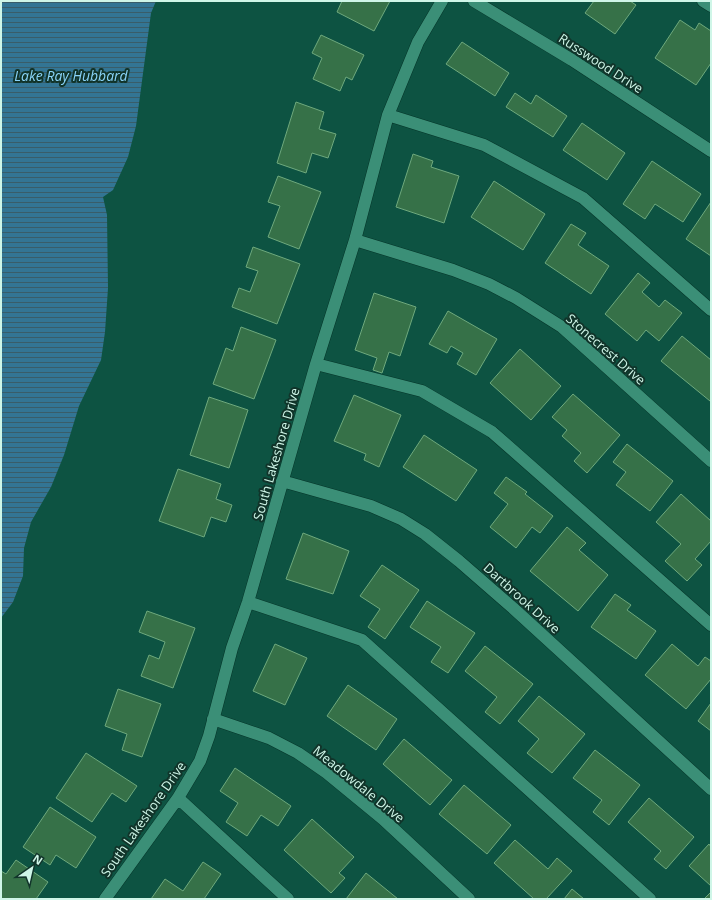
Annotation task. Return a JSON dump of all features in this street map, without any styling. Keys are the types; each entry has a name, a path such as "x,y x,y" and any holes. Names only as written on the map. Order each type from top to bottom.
{"street":[{"name":"South Lakeshore Drive","path":"105,899 178,798 200,762 232,648 248,602 316,364 355,240 388,115 418,42 442,1"},
{"name":"Russwood Drive","path":"474,1 572,60 711,151"},
{"path":"703,1 711,6"},
{"path":"388,115 484,145 583,198 711,310"},
{"name":"Stonecrest Drive","path":"355,240 452,270 489,284 522,302 562,327 711,462"},
{"path":"316,364 422,391 492,432 711,626"},
{"name":"Dartbrook Drive","path":"282,481 372,506 401,518 425,534 459,560 711,789"},
{"path":"248,602 362,640 650,899"},
{"name":"Meadowdale Drive","path":"213,719 269,738 298,753 327,773 383,819 469,899"},
{"path":"178,798 288,899"}],"water":[{"name":"Lake Ray Hubbard","path":"1,1 156,1 151,13 136,126 128,157 113,190 103,197 107,215 108,288 105,332 101,360 79,406 64,455 51,487 31,522 24,548 23,576 13,602 1,618"}],"building":[{"path":"342,1 390,1 374,31 337,12"},
{"path":"594,1 630,1 636,5 615,34 585,13"},
{"path":"680,20 695,30 699,23 711,31 711,63 696,85 655,58"},
{"path":"321,35 364,55 352,80 346,77 340,91 313,79 322,58 312,53"},
{"path":"462,42 509,73 495,96 446,64"},
{"path":"515,93 531,104 536,95 567,116 553,137 506,107"},
{"path":"296,102 324,112 319,129 336,134 328,158 312,153 306,173 277,163"},
{"path":"582,123 625,153 607,180 563,150"},
{"path":"413,154 433,161 431,167 459,176 444,223 396,207"},
{"path":"652,161 701,194 683,222 655,204 645,219 623,204"},
{"path":"278,176 321,192 299,249 268,237 280,206 268,202"},
{"path":"494,181 545,214 523,250 471,217"},
{"path":"711,202 711,256 686,239"},
{"path":"571,224 586,233 578,245 609,266 591,294 545,263"},
{"path":"253,247 300,264 277,324 232,307 239,288 250,292 258,271 246,267"},
{"path":"638,273 650,283 642,292 659,307 665,300 682,313 659,341 646,330 637,341 605,314"},
{"path":"374,293 416,307 400,356 389,352 382,373 373,370 377,358 355,350"},
{"path":"448,311 497,339 476,375 457,364 463,353 451,346 447,353 429,344"},
{"path":"241,327 276,340 254,399 213,384 226,348 233,351"},
{"path":"682,336 711,360 710,401 661,361"},
{"path":"520,349 561,386 531,420 490,383"},
{"path":"573,394 620,435 587,473 574,461 581,453 562,436 567,430 552,417"},
{"path":"354,395 401,415 379,467 364,460 366,454 334,441"},
{"path":"209,397 248,410 229,468 190,455"},
{"path":"424,435 477,470 456,501 403,467"},
{"path":"627,444 673,481 650,511 616,485 626,472 613,462"},
{"path":"178,469 221,484 216,499 232,505 226,522 211,517 204,537 159,521"},
{"path":"506,477 527,492 525,494 553,516 540,533 532,527 516,548 490,527 508,504 494,493"},
{"path":"681,494 711,521 711,541 695,559 702,565 687,581 665,561 681,544 656,522"},
{"path":"567,527 586,543 579,550 608,575 578,611 530,571"},
{"path":"303,533 349,551 333,594 286,579"},
{"path":"382,565 419,590 385,639 368,627 380,609 360,596"},
{"path":"615,594 631,605 627,610 656,631 636,659 591,627"},
{"path":"427,601 475,633 448,673 431,662 441,647 410,627"},
{"path":"147,611 195,628 173,688 141,676 149,655 159,659 165,642 139,632"},
{"path":"275,644 307,658 285,705 253,691"},
{"path":"672,644 698,666 705,657 711,661 711,679 686,709 645,675"},
{"path":"485,646 533,684 500,724 485,712 497,697 465,671"},
{"path":"348,685 397,719 376,750 327,716"},
{"path":"118,689 161,704 142,757 122,750 127,734 105,726"},
{"path":"539,696 585,734 552,773 527,753 539,739 518,721"},
{"path":"711,703 711,731 698,721"},
{"path":"404,739 452,780 430,805 383,764"},
{"path":"595,750 640,785 609,825 593,812 602,800 573,778"},
{"path":"86,753 137,786 126,802 112,793 92,822 56,798"},
{"path":"235,768 291,806 278,826 261,815 247,836 226,822 238,803 220,791"},
{"path":"464,785 511,825 487,854 439,814"},
{"path":"649,798 694,837 666,869 654,859 661,851 628,822"},
{"path":"50,807 96,837 76,868 56,855 50,865 23,847"},
{"path":"312,819 354,857 339,873 345,878 331,893 284,850"},
{"path":"515,840 548,869 557,858 572,871 546,899 534,899 494,863"},
{"path":"709,844 711,847 711,886 689,866"},
{"path":"16,860 48,882 36,899 1,899 1,871 6,874"},
{"path":"203,862 221,874 204,899 151,899 165,879 183,891"},
{"path":"366,873 398,899 346,899"},
{"path":"572,889 584,899 564,899"},
{"path":"711,892 711,899 704,899"}]}
